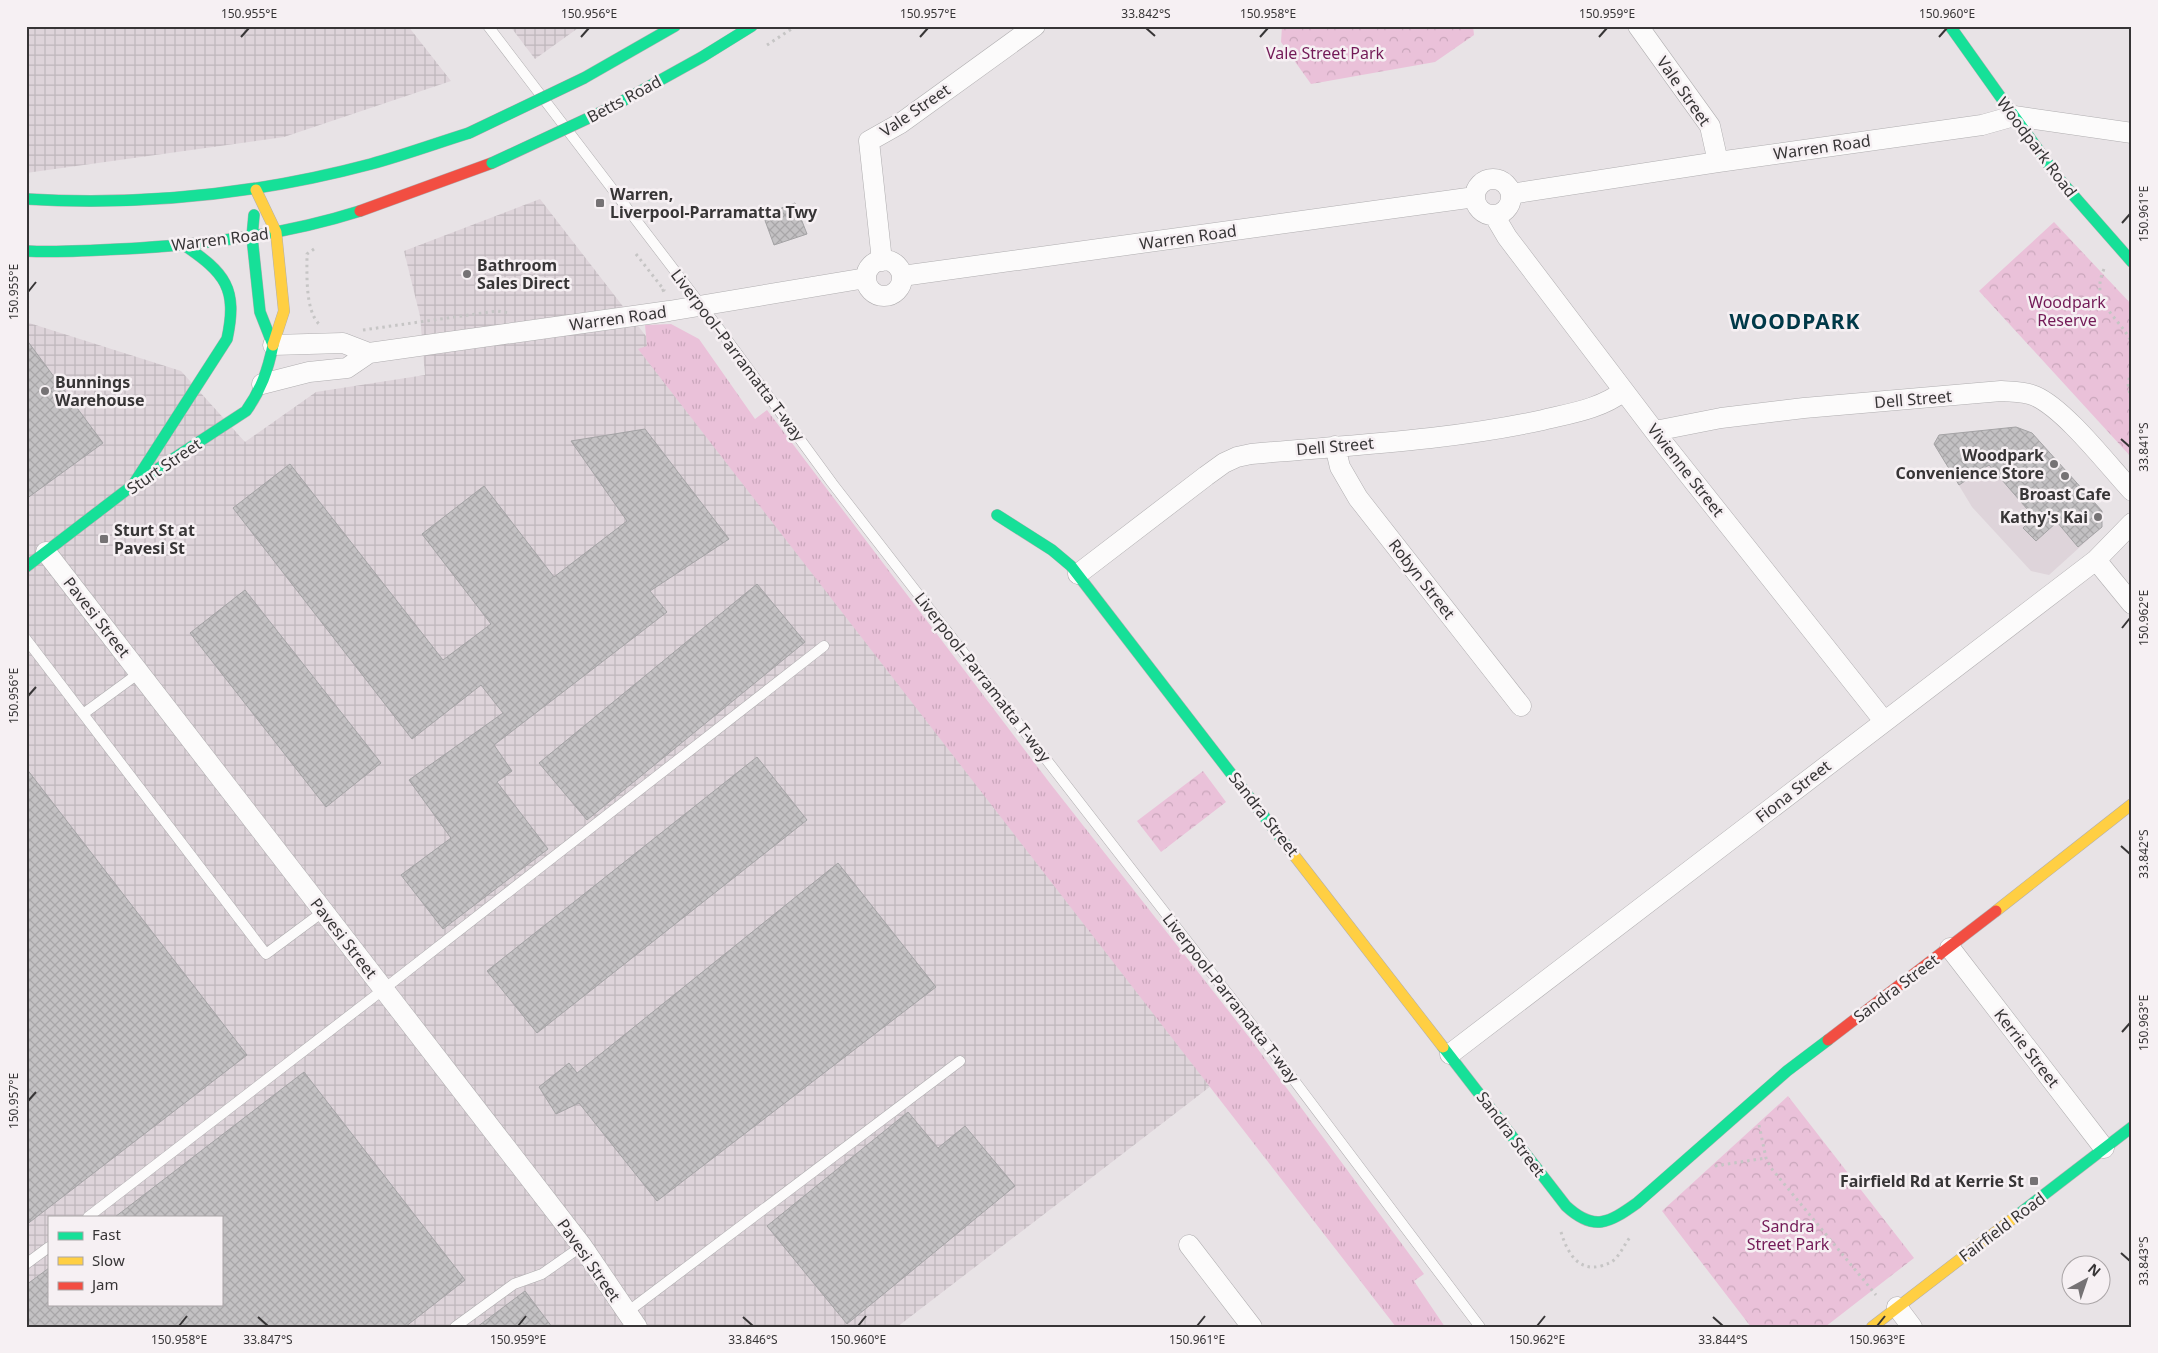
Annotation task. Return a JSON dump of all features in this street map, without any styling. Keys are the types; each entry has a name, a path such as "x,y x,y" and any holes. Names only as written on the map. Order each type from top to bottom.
{"main road":[{"path":"26,200 58,202 147,200 256,190 372,164 469,132 584,78 675,26"},
{"name":"Betts Road","path":"492,163 610,108 702,57 752,26"},
{"name":"Woodpark Road","path":"1950,26 2059,179 2132,262"},
{"name":"Warren Road","path":"26,251 52,254 184,245 252,237 315,225 387,203 492,163"},
{"path":"256,190 252,237 260,312 273,345"},
{"name":"Sturt Street","path":"26,567 133,485 246,410 262,384 268,370 273,345 284,311 276,232 256,190"},
{"path":"133,485 228,339 232,322 233,298 222,276 207,260 184,245"},
{"name":"Sandra Street","path":"997,516 1052,550 1078,574 1571,1211 1576,1217 1586,1222 1598,1224 1622,1214 1637,1203 1787,1071 1950,948 2132,804"},
{"name":"Fairfield Road","path":"1872,1327 2132,1127"}],"street":[{"name":"Vale Street","path":"882,261 869,141 901,123 1035,26"},
{"name":"Vale Street","path":"1638,26 1710,126 1718,162"},
{"name":"Warren Road","path":"1512,194 1718,162 1982,125 2014,116 2132,134"},
{"path":"1490,178 1502,180 1508,185 1512,194 1512,200 1507,208 1500,214 1494,215 1482,211 1476,204 1475,197 1479,185 1490,178"},
{"name":"Warren Road","path":"902,276 1475,197"},
{"name":"Vivienne Street","path":"1494,215 1507,237 1624,391 1884,721"},
{"path":"882,261 892,262 897,266 902,276 900,286 896,291 886,296 880,296 871,290 866,278 873,264 882,261"},
{"name":"Warren Road","path":"262,384 309,372 347,368 369,353 702,305 866,278"},
{"name":"Warren Road","path":"273,345 343,344 369,353"},
{"name":"Dell Street","path":"1078,574 1224,463 1236,457 1335,446 1459,436 1496,430 1598,407 1624,391"},
{"name":"Dell Street","path":"1655,431 1721,418 1804,408 2001,391 2022,392 2047,402 2065,418 2132,491"},
{"name":"Robyn Street","path":"1335,446 1340,467 1358,498 1521,706"},
{"name":"Fiona Street","path":"1450,1054 2096,560 2132,523"},
{"name":"Pavesi Street","path":"46,552 582,1246 632,1320"},
{"path":"2096,560 2132,604"},
{"name":"Kerrie Street","path":"1950,948 2104,1148"},
{"path":"1189,1245 1252,1327"},
{"path":"1897,1307 1912,1327"}],"lane":[{"name":"Liverpool–Parramatta T-way","path":"488,26 702,305 832,483 1260,1035 1480,1327"},
{"path":"26,639 266,954 324,911"},
{"path":"89,1216 824,646"},
{"path":"83,714 140,673"},
{"path":"632,1320 960,1061"},
{"path":"455,1327 514,1284 542,1274 582,1246"},
{"path":"26,1264 48,1248"}],"path":[{"path":"307,254 311,310 314,319 326,329"},
{"path":"636,254 664,290 655,295"},
{"path":"2104,269 2098,288 2102,302 2127,333 2132,343"},
{"path":"355,331 497,311 515,313"},
{"path":"2132,365 2128,384 2132,406"},
{"path":"1754,1100 1766,1158 1771,1168 1876,1294"},
{"path":"1712,1166 1766,1158"}],"shaded area":[{"path":"26,26 408,26 451,81 284,137 26,173"},
{"path":"510,26 581,26 535,59"},
{"path":"540,199 1220,1079 897,1327 26,1327 26,322 181,371 245,442 316,392 425,375 420,316 404,251"},
{"path":"2016,427 2074,481 2102,511 2102,527 2049,575 2031,571 1972,507 1934,444 1939,435"}],"green space":[{"name":"Vale Street Park","path":"1282,26 1473,26 1474,35 1435,62 1311,84 1281,42"},
{"name":"Woodpark Reserve","path":"2054,222 2132,305 2132,458 1979,291"},
{"path":"671,324 699,339 755,419 767,410 1049,782 1249,1037 1424,1274 1414,1281 1445,1327 1396,1327 638,349 647,346 645,325"},
{"path":"1203,771 1226,802 1161,852 1137,821"},
{"name":"Sandra Street Park","path":"1788,1096 1914,1258 1825,1327 1751,1327 1662,1211"}],"building":[{"path":"795,203 807,234 774,245 763,215"},
{"name":"Bunnings Warehouse","path":"26,339 103,443 26,499"},
{"path":"2016,427 2032,433 2102,511 2102,527 2078,547 2057,522 2036,541 2023,528 2034,517 1989,465 1959,485 1934,444 1939,435"},
{"path":"645,429 729,539 650,591 667,612 494,745 512,771 497,782 548,849 443,929 401,875 451,838 409,780 503,713 481,685 412,739 233,508 290,464 443,660 491,624 422,534 484,486 554,577 627,521 571,441"},
{"path":"757,584 805,642 587,820 539,763"},
{"path":"245,590 381,763 326,807 190,633"},
{"path":"757,757 807,820 537,1033 487,971"},
{"path":"26,768 247,1055 26,1225"},
{"path":"838,863 936,987 657,1201 579,1103 556,1114 539,1087 569,1063 577,1073"},
{"path":"304,1072 465,1280 405,1327 26,1327 26,1285 48,1269 48,1306 222,1306 222,1216 116,1216"},
{"path":"908,1112 938,1148 965,1126 1015,1186 847,1324 767,1226"},
{"path":"525,1291 552,1327 477,1327"}],"traffic: fast":[{"path":"584,78 675,26"},
{"path":"610,108 702,57 752,26"},
{"path":"1950,26 2059,179 2132,262"},
{"path":"469,133 584,78"},
{"path":"492,163 610,108"},
{"path":"26,199 113,201 157,199 243,190 286,183 371,164 469,133"},
{"path":"26,251 111,250 224,240 306,226 360,211"},
{"path":"254,215 252,237 260,312 273,345"},
{"path":"133,485 227,339 231,307 225,283 210,264 184,245"},
{"path":"26,567 133,485 246,411 263,380 273,345"},
{"path":"997,515 1052,550 1071,566 1290,850"},
{"path":"1443,1047 1566,1206 1585,1219 1593,1222 1602,1222 1618,1216 1637,1203 1787,1071 1828,1040"},
{"path":"2015,1217 2132,1127"}],"traffic: slow":[{"path":"256,190 276,232 284,311 273,345"},
{"path":"1996,911 2132,804"},
{"path":"1290,850 1443,1047"},
{"path":"1872,1327 2015,1217"}],"traffic: jam":[{"path":"360,211 492,163"},
{"path":"1828,1040 1996,911"}],"place":[{"name":"Warren, Liverpool-Parramatta Twy","path":"600,203"},
{"name":"Bathroom Sales Direct","path":"467,274"},
{"name":"Bunnings Warehouse","path":"45,391"},
{"name":"Woodpark Convenience Store","path":"2054,464"},
{"name":"Broast Cafe","path":"2065,476"},
{"name":"Kathy's Kai","path":"2098,517"},
{"name":"Sturt St at Pavesi St","path":"104,539"},
{"name":"Fairfield Rd at Kerrie St","path":"2034,1181"}],"district":[{"name":"WOODPARK","path":"1795,321"}]}
